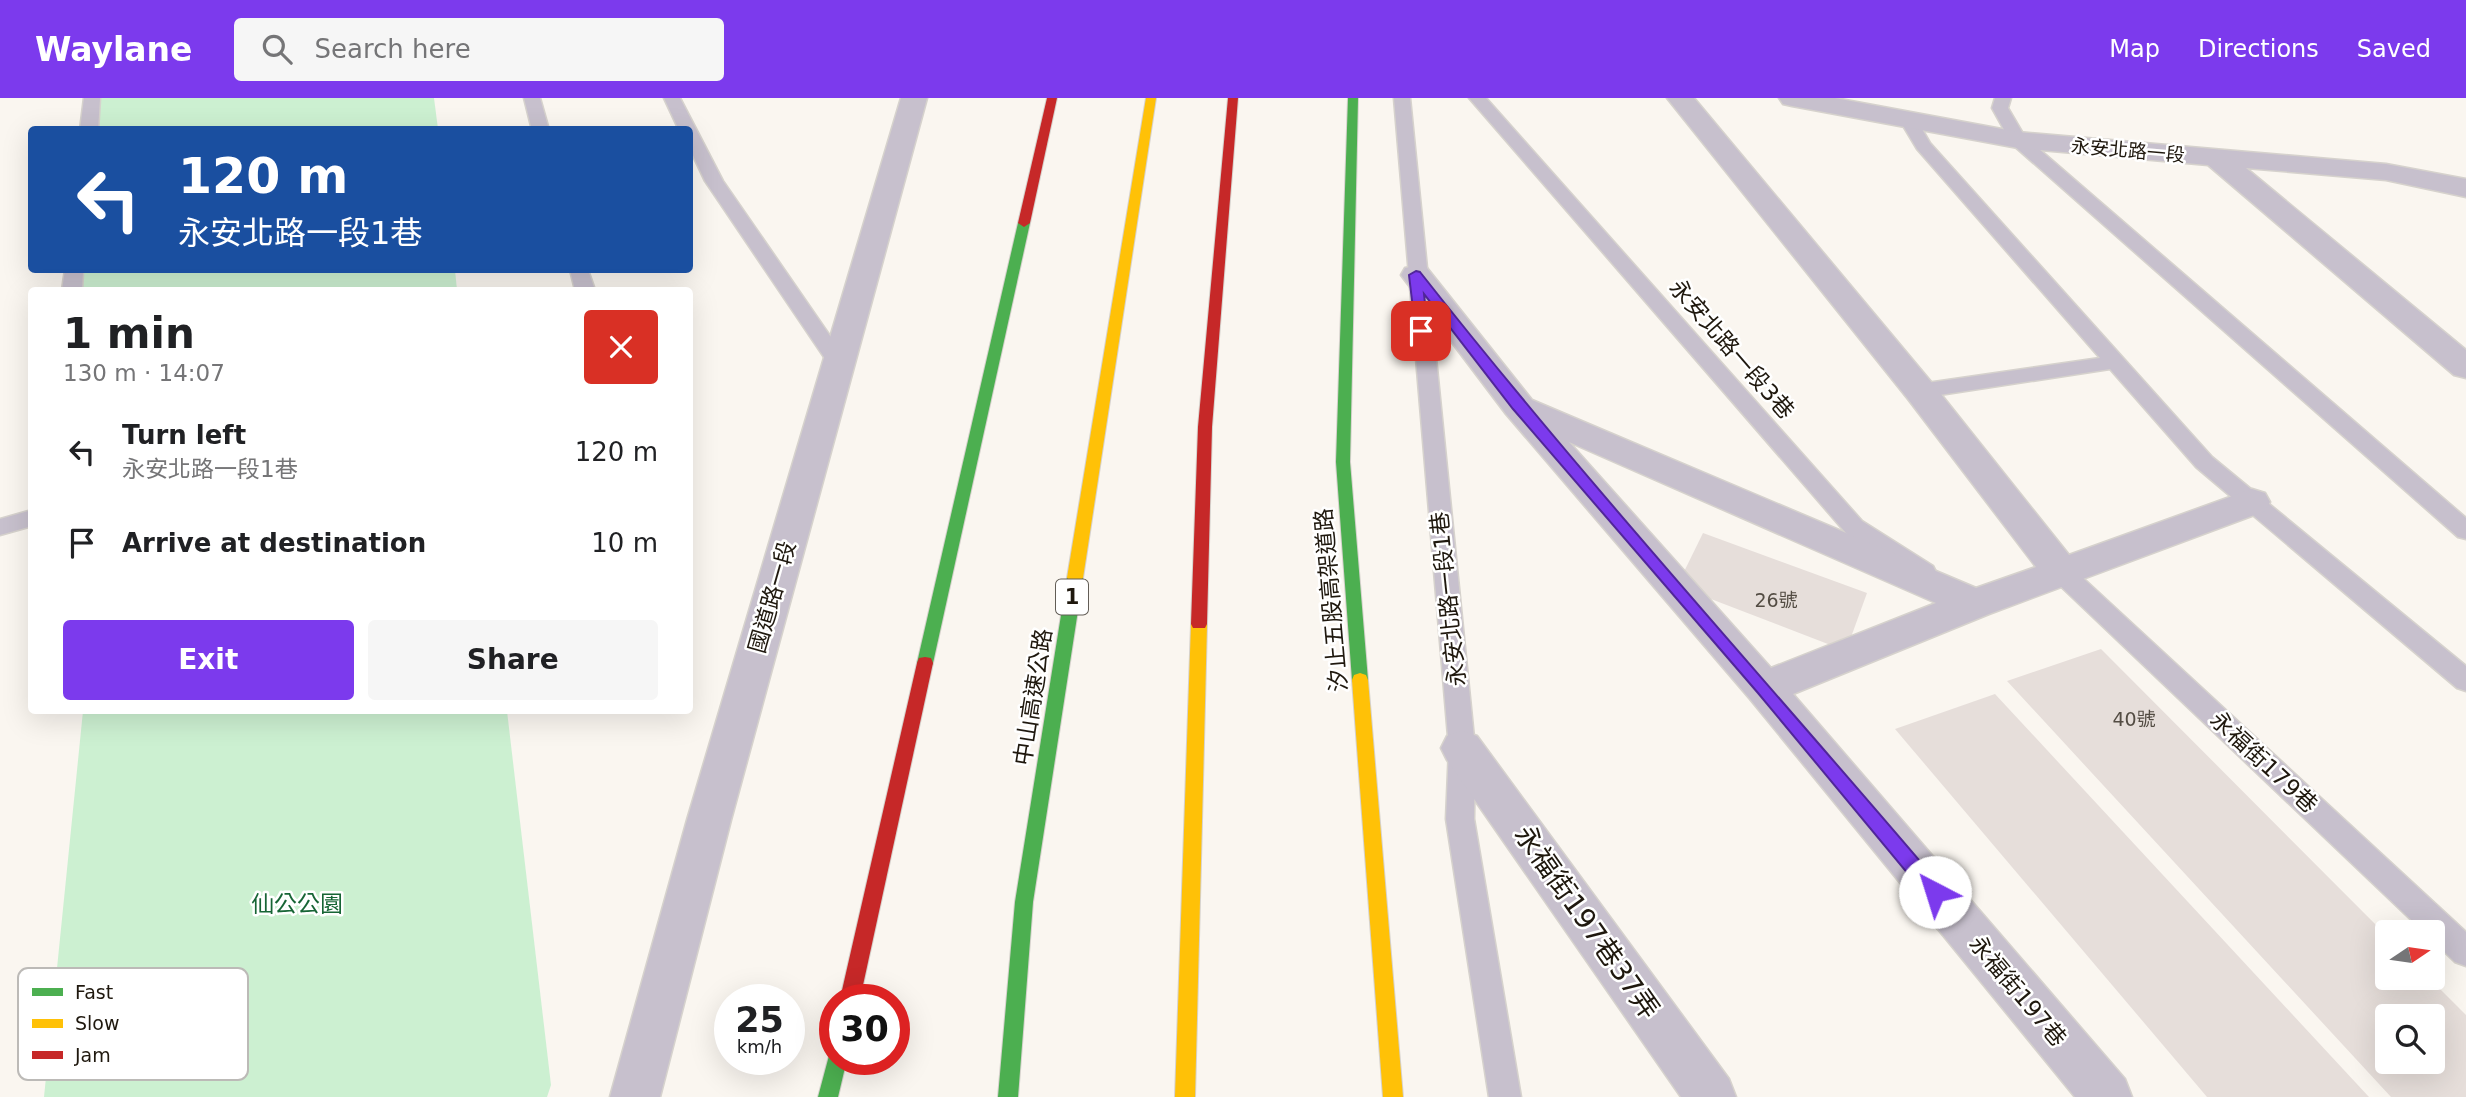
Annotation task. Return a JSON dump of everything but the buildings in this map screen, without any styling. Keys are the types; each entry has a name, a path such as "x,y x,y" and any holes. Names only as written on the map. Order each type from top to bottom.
{"highway":[{"path":"853,984 1052,98"},
{"name":"中山高速公路","path":"1008,1097 1024,902 1151,98"},
{"path":"1185,1097 1205,427 1233,98"},
{"name":"汐止五股高架道路","path":"1353,98 1342,462 1393,1097"},
{"path":"828,1097 833,1075"}],"street":[{"name":"國道路一段","path":"635,1097 709,820 914,98"},
{"path":"1680,98 1920,391 2062,573"},
{"name":"永安北路一段","path":"1792,98 2018,140 2386,172 2466,188"},
{"path":"2217,158 2466,367"},
{"name":"永福街197巷","path":"1416,275 1518,406 1763,688 2107,1097"},
{"path":"1518,406 1975,604"},
{"path":"1763,688 1975,604 2252,502"},
{"name":"永福街197巷37弄","path":"1462,748 1711,1097"}],"lane":[{"path":"89,126 92,98"},
{"path":"532,98 540,126"},
{"path":"672,98 686,126"},
{"name":"永安北路一段1巷","path":"1402,98 1416,275 1462,748 1460,820 1505,1097"},
{"name":"永安北路一段3巷","path":"1477,98 1854,527 1975,604"},
{"path":"2003,98 2000,108 2018,140 2466,531"},
{"path":"1908,119 1923,145 2204,462 2466,681"},
{"path":"693,139 714,181 839,364"},
{"path":"1920,391 2115,362"},
{"path":"0,527 28,519"},
{"name":"永福街179巷","path":"2062,573 2466,951"}],"green space":[{"path":"100,98 434,98 438,126 97,126"},
{"path":"83,273 455,273 457,287 80,287"},
{"name":"仙公公園","path":"83,714 507,714 551,1085 547,1097 44,1097 46,1080 248,1080 248,968 57,968"}],"traffic: fast":[{"path":"1353,98 1343,462 1360,680"},
{"path":"925,663 1024,223"},
{"path":"1008,1097 1024,902 1075,578"},
{"path":"828,1097 833,1075"}],"traffic: slow":[{"path":"1075,578 1151,98"},
{"path":"1185,1097 1199,624"},
{"path":"1360,680 1393,1097"}],"traffic: jam":[{"path":"1024,223 1052,98"},
{"path":"1199,624 1205,427 1233,98"},
{"path":"853,984 925,663"}],"route":[{"path":"1421,331 1416,275 1518,406 1763,688 1935,892"}]}
